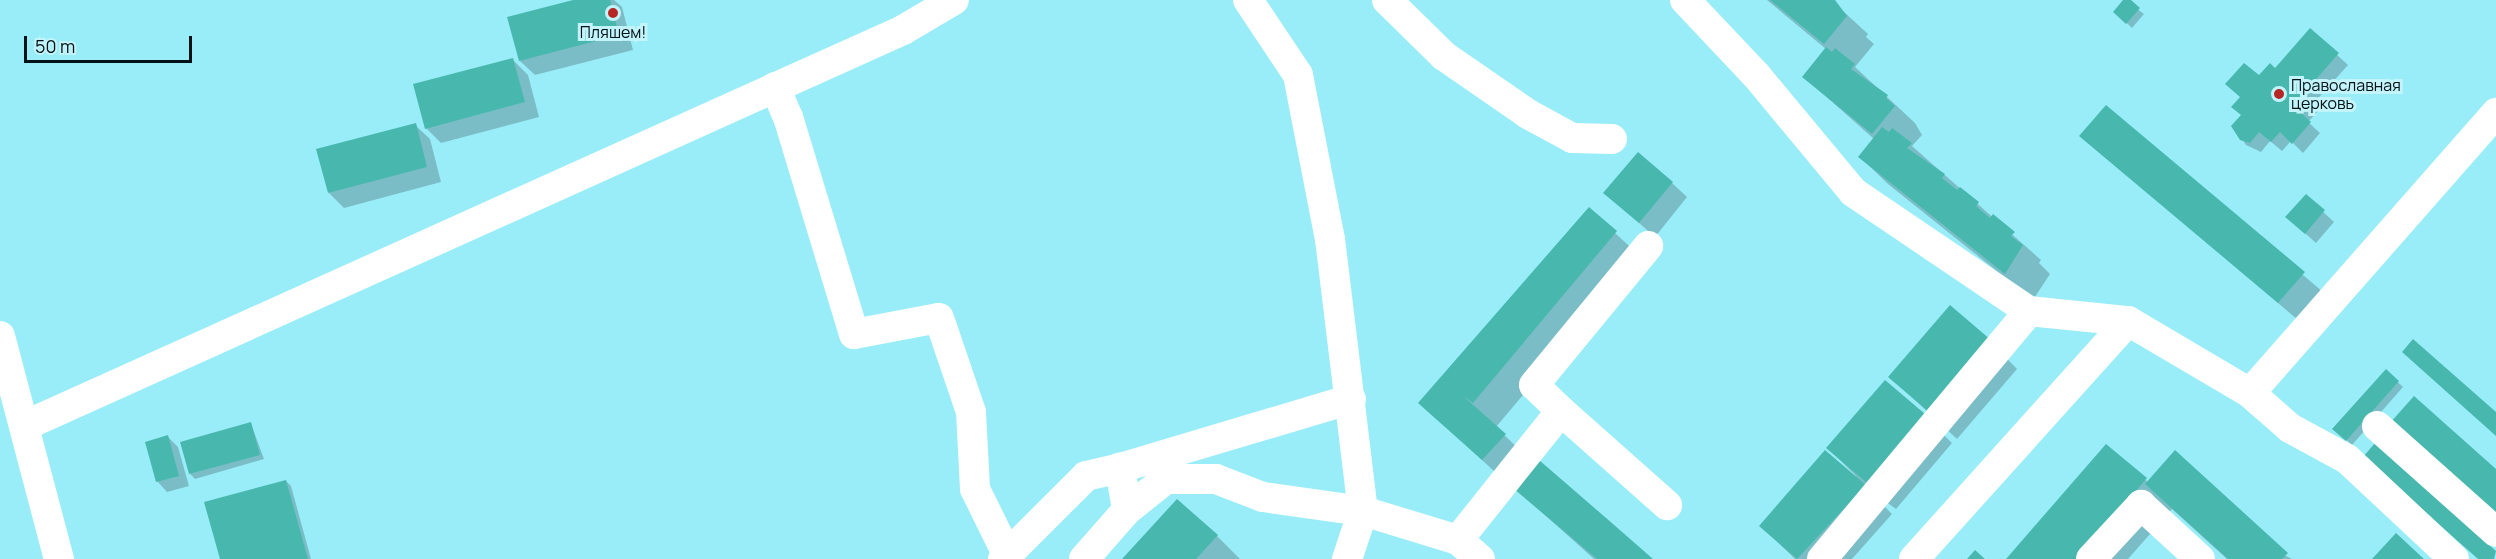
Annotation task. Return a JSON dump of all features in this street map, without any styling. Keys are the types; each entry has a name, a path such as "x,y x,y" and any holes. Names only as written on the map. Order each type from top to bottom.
{"street":[{"path":"24,426 903,30 954,0"},
{"path":"1248,0 1298,75 1330,239 1363,511 1347,559"},
{"path":"1387,0 1444,56 1528,114 1572,138 1612,139"},
{"path":"1685,0 1756,75 1853,192 2030,311 2128,321 2250,393 2290,428 2347,459 2454,559"},
{"path":"775,87 788,117 854,334 939,318 971,412 975,489 1005,557 1086,476 1120,468 1351,399"},
{"path":"2250,393 2496,113"},
{"path":"1648,246 1534,385 1667,505"},
{"path":"1822,559 2030,311"},
{"path":"1914,559 2128,321"},
{"path":"0,336 24,426 51,558"},
{"path":"1084,559 1127,510 1166,479 1216,479 1263,496 1363,511 1469,550 1561,411"},
{"path":"2377,426 2496,532"},
{"path":"1120,468 1127,510"},
{"path":"2091,559 2140,505 2200,559"}],"building":[{"path":"573,0 610,0 619,35 519,61 507,17"},
{"path":"1770,0 1835,0 1847,16 1824,44"},
{"path":"2123,0 2131,0 2140,8 2126,24 2113,12"},
{"path":"2310,28 2339,53 2304,93 2310,99 2299,111 2311,122 2292,144 2280,132 2271,142 2259,132 2250,143 2240,140 2231,126 2241,115 2231,107 2240,97 2225,84 2244,63 2259,75 2270,63 2275,68"},
{"path":"1826,47 1832,52 1835,48 1855,64 1851,69 1888,95 1886,98 1895,106 1872,134 1802,77"},
{"path":"513,58 525,102 425,129 413,84"},
{"path":"2106,105 2305,272 2278,303 2079,136"},
{"path":"416,123 427,167 328,193 316,149"},
{"path":"1882,127 1889,132 1892,128 1912,143 1907,148 1945,174 1942,178 1957,190 1960,187 1979,202 1976,206 1990,218 1993,214 2015,232 2011,236 2023,245 2005,274 1858,157"},
{"path":"1638,152 1673,182 1639,223 1603,193"},
{"path":"2306,194 2325,210 2305,234 2285,217"},
{"path":"1589,207 1617,231 1473,403 1463,396 1506,434 1482,460 1418,403"},
{"path":"1950,305 1991,340 1929,412 1888,377"},
{"path":"2413,339 2496,412 2496,436 2402,352"},
{"path":"2386,369 2399,381 2346,441 2332,429"},
{"path":"1885,380 1925,414 1867,483 1826,448"},
{"path":"2414,396 2496,469 2496,518 2390,423"},
{"path":"251,422 260,455 189,474 180,442"},
{"path":"168,435 179,476 156,482 145,442"},
{"path":"2375,443 2496,551 2494,559 2478,559 2363,457"},
{"path":"2106,444 2147,478 2077,559 2006,559"},
{"path":"1825,450 1866,485 1797,559 1759,526"},
{"path":"2175,450 2288,553 2282,559 2228,559 2145,484"},
{"path":"1539,460 1653,559 1597,559 1514,489"},
{"path":"286,480 308,559 220,559 204,502"},
{"path":"1177,499 1218,535 1196,559 1122,559"},
{"path":"2396,533 2424,559 2372,559"},
{"path":"1975,550 1985,559 1967,559"}],"place":[{"name":"Пляшем!","path":"613,13"},
{"name":"Православная церковь","path":"2279,94"}]}
